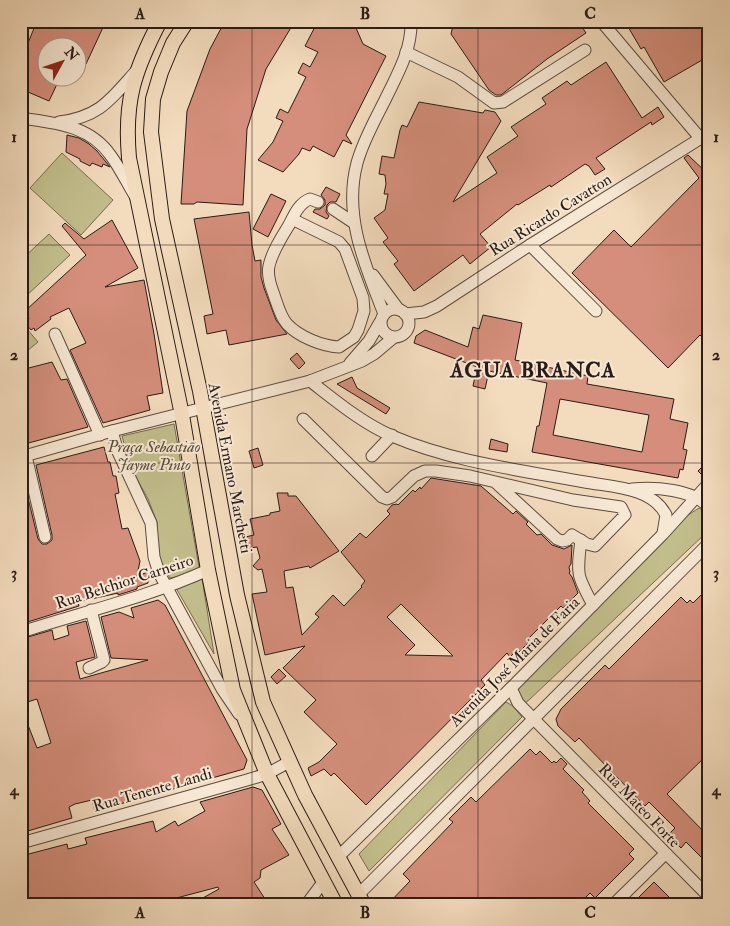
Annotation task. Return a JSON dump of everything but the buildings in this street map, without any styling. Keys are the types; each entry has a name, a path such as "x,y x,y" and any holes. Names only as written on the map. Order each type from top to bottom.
{"main road":[{"path":"160,21 137,69 128,109 127,134 130,158 182,415 208,570 233,690 267,774 336,905"},
{"name":"Avenida Ermano Marchetti","path":"187,21 173,43 161,72 153,99 151,132 162,218 204,409 237,595 263,702 289,762 362,899"}],"street":[{"path":"393,338 385,334 380,326 382,318 364,262 354,223 352,202 357,164 364,143 406,52 410,40 411,21"},
{"path":"601,21 704,136"},
{"path":"406,52 458,77 494,103 503,102 585,50"},
{"path":"55,122 76,120 99,109 115,95 137,69"},
{"path":"21,118 55,122 82,130 91,135 112,156 140,204"},
{"name":"Rua Ricardo Cavatton","path":"402,312 424,312 437,306 530,244 704,136"},
{"path":"292,219 339,242 345,250 363,298 364,311 358,330 354,337 339,347 316,342 287,324 281,314 268,276 268,268 281,238 292,219 304,201 310,199 318,202"},
{"path":"332,209 354,223"},
{"path":"530,244 596,311"},
{"path":"45,537 24,456 310,381 362,361 374,354 393,338 402,336 408,328 408,318 364,262"},
{"path":"346,368 369,341 382,318 391,309 402,312"},
{"path":"56,334 100,435"},
{"path":"310,381 364,420 392,436 441,453 493,466 628,489 659,488 696,498 709,507"},
{"path":"302,419 382,497 387,499 392,497 414,476 425,471 436,470 495,482 574,500 621,507 624,517 595,546 572,535 562,541 557,539 495,482"},
{"path":"112,432 118,452 151,523 154,557 159,573 222,689 246,724"},
{"path":"357,472 392,436"},
{"name":"Avenida José Maria de Faria","path":"338,857 511,688 663,534 709,483"},
{"path":"628,489 651,498 663,508 667,520 663,534"},
{"path":"581,540 577,571 580,581 593,605"},
{"path":"362,899 546,706 709,543"},
{"name":"Rua Belchior Carneiro","path":"21,632 166,587 208,570"},
{"path":"89,668 104,660 91,610"},
{"name":"Rua Mateo Forte","path":"511,688 518,703 709,897"},
{"path":"546,706 549,735"},
{"name":"Rua Tenente Landi","path":"21,842 267,774 289,762"},
{"path":"613,905 666,854"},
{"path":"306,905 324,881"}],"green space":[{"path":"62,153 113,200 81,235 30,188"},
{"path":"49,234 70,255 25,297 21,293 21,260"},
{"path":"21,322 38,342 21,356"},
{"name":"Praça Sebastião Jayme Pinto","path":"174,424 199,567 191,574 170,578 158,556 157,522 148,499 131,468 122,436"},
{"path":"699,508 705,512 708,518 707,532 524,704 517,694 518,686 688,515"},
{"path":"202,578 214,654 176,588"},
{"path":"506,702 513,706 522,717 369,871 359,854"}],"district":[{"name":"ÁGUA BRANCA","path":"533,370"}]}
